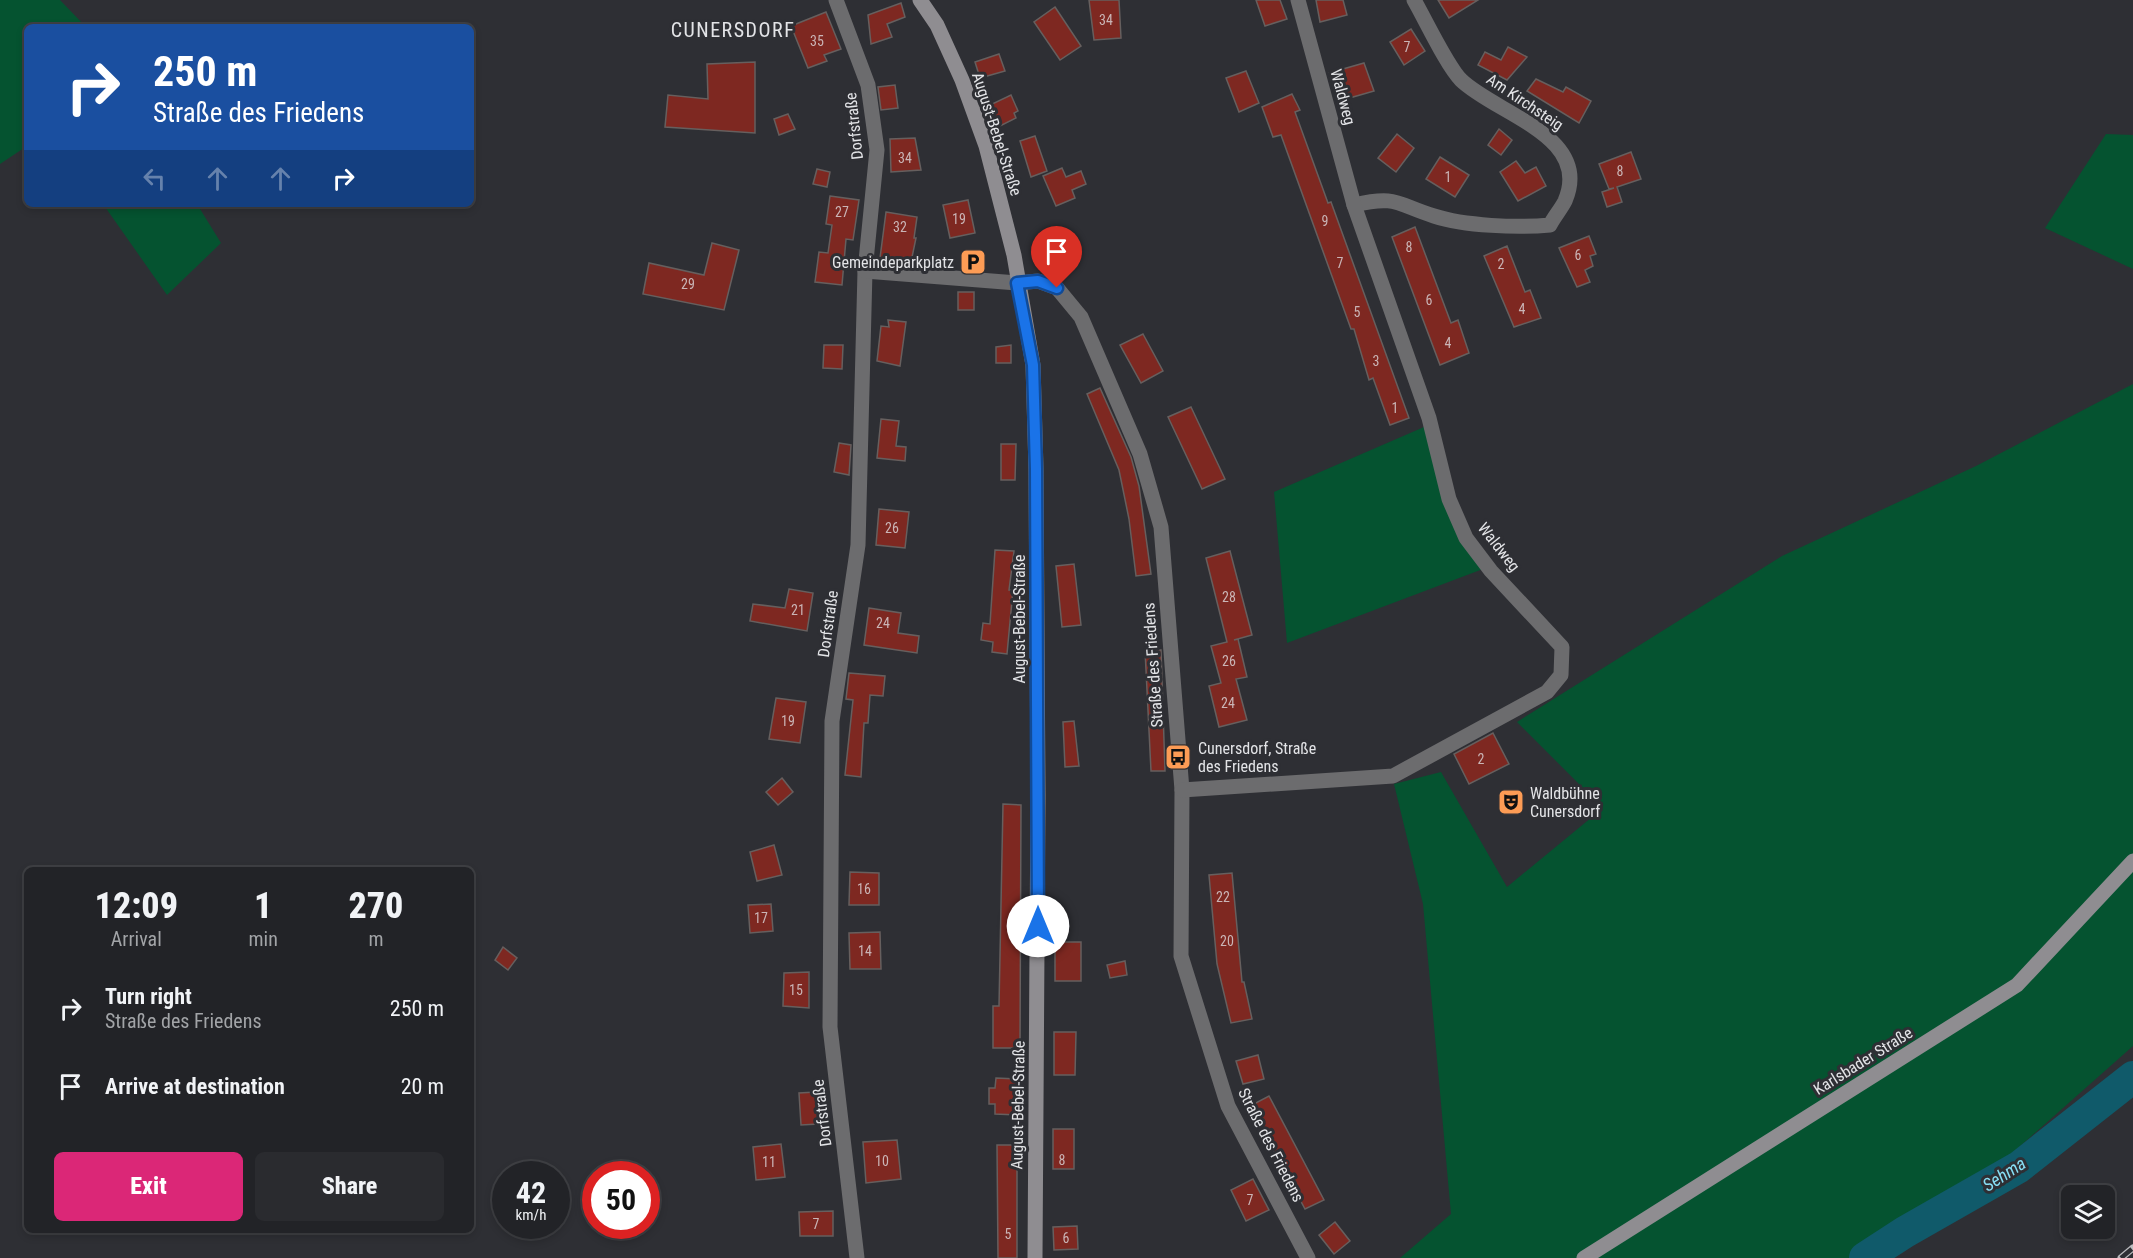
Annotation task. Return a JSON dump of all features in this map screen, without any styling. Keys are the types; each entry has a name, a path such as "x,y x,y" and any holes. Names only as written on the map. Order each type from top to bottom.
{"main road":[{"name":"August-Bebel-Straße","path":"920,0 937,25 962,80 986,146 1014,255 1017,283 1033,365 1038,795 1035,1258"},
{"name":"Karlsbader Straße","path":"1584,1258 2017,985 2133,861"}],"street":[{"name":"Dorfstraße","path":"836,0 868,85 878,150 865,271 858,545 832,721 829,898 830,1028 857,1258"},
{"name":"Waldweg","path":"1182,790 1393,776 1547,692 1562,675 1563,647 1491,571 1466,538 1449,499 1429,418 1354,205 1298,0"},
{"name":"Am Kirchsteig","path":"1354,205 1378,199 1401,202 1435,216 1476,223 1536,226 1550,225 1565,201 1569,177 1564,154 1554,141 1487,99 1460,78 1414,0"},
{"name":"Straße des Friedens","path":"865,271 1017,283 1038,281 1057,288 1081,318 1140,453 1161,527 1182,790 1181,956 1228,1106 1308,1258"}],"green space":[{"path":"0,0 60,0 83,24 24,24 24,148 0,164"},
{"path":"2106,134 2133,135 2133,269 2045,228"},
{"path":"105,207 199,207 221,243 167,295"},
{"path":"2133,384 2133,1046 1905,1248 1889,1258 1400,1258 1451,1214 1423,904 1394,784 1441,772 1507,887 1603,808 1517,722 1782,556 1976,466"},
{"path":"1424,427 1483,569 1287,643 1274,492"}],"building":[{"path":"1089,0 1119,0 1121,38 1094,40"},
{"path":"1256,0 1280,0 1287,19 1265,26"},
{"path":"1316,0 1343,0 1347,15 1320,22"},
{"path":"1438,0 1478,0 1449,18"},
{"path":"901,3 905,17 887,24 892,37 871,44 868,15"},
{"path":"1055,7 1081,46 1060,60 1034,22"},
{"path":"826,12 841,49 824,55 827,61 808,68 791,26"},
{"path":"1411,29 1425,51 1404,65 1390,42"},
{"path":"1508,47 1527,57 1507,80 1478,65 1485,52 1501,60"},
{"path":"999,54 1005,71 980,78 975,62"},
{"path":"755,62 755,133 665,127 668,95 708,99 707,64"},
{"path":"1364,63 1374,91 1346,99 1342,88 1335,89 1329,73"},
{"path":"1246,71 1259,103 1239,112 1226,78"},
{"path":"1536,79 1563,92 1566,87 1591,101 1579,123 1527,91"},
{"path":"895,85 898,108 881,110 878,87"},
{"path":"1292,94 1300,110 1295,112 1328,203 1331,202 1409,418 1390,425 1373,378 1369,380 1354,329 1351,329 1281,135 1273,137 1262,107"},
{"path":"1011,95 1018,111 1014,113 1016,118 1000,126 990,105"},
{"path":"788,114 795,129 779,135 774,119"},
{"path":"1499,129 1512,140 1501,155 1488,145"},
{"path":"1397,134 1414,148 1396,172 1378,158"},
{"path":"1035,136 1047,171 1031,177 1020,141"},
{"path":"915,138 921,170 891,172 890,139"},
{"path":"1631,152 1641,179 1617,187 1622,202 1607,207 1602,192 1614,188 1609,189 1599,164"},
{"path":"1440,157 1469,175 1455,197 1426,179"},
{"path":"1516,161 1525,173 1536,167 1546,186 1518,201 1500,172"},
{"path":"1062,168 1066,177 1081,171 1086,184 1072,190 1075,198 1056,206 1043,176"},
{"path":"817,169 830,172 827,187 813,184"},
{"path":"830,196 859,200 853,240 846,239 842,285 815,282 819,252 828,253 832,225 826,224"},
{"path":"968,200 975,233 950,238 943,205"},
{"path":"886,212 917,217 911,262 880,258"},
{"path":"1415,227 1451,323 1458,320 1469,353 1440,365 1392,237"},
{"path":"1589,236 1596,254 1590,256 1593,266 1585,270 1590,282 1577,287 1559,248"},
{"path":"712,243 739,250 724,310 643,294 649,263 704,275"},
{"path":"1507,246 1525,292 1530,290 1541,318 1514,327 1484,256"},
{"path":"958,292 974,292 974,310 958,310"},
{"path":"888,320 906,322 900,366 877,361 881,326 889,327"},
{"path":"1143,334 1163,371 1141,383 1120,345"},
{"path":"824,345 843,345 842,369 823,368"},
{"path":"1011,345 1011,363 996,363 996,347"},
{"path":"1100,388 1131,457 1139,486 1151,574 1136,576 1129,519 1119,470 1087,394"},
{"path":"1191,407 1225,479 1202,489 1168,417"},
{"path":"881,419 899,421 896,446 906,447 905,461 877,458"},
{"path":"839,443 851,445 849,475 834,472"},
{"path":"1001,444 1016,444 1015,480 1001,480"},
{"path":"879,509 909,512 905,548 876,545"},
{"path":"995,550 1014,551 1009,590 1013,590 1007,654 992,652 993,642 981,640 983,623 990,624"},
{"path":"1230,551 1252,635 1234,640 1238,639 1247,677 1236,679 1247,720 1219,727 1209,686 1221,683 1211,646 1227,642 1206,558"},
{"path":"1074,564 1081,625 1062,627 1056,566"},
{"path":"789,589 813,593 807,631 750,621 753,604 785,608"},
{"path":"869,608 901,613 898,633 919,636 917,653 864,645"},
{"path":"1145,650 1161,650 1165,771 1151,771"},
{"path":"849,673 885,676 883,696 870,695 868,723 864,723 861,777 845,775 853,700 846,699"},
{"path":"776,698 806,702 800,743 769,739"},
{"path":"1074,721 1079,766 1065,767 1063,722"},
{"path":"1493,733 1509,764 1469,784 1454,754"},
{"path":"782,778 793,792 778,805 766,792"},
{"path":"1003,804 1021,805 1020,1048 993,1048 993,1006 999,1006"},
{"path":"774,845 782,875 757,881 750,852"},
{"path":"850,872 879,873 879,905 849,905"},
{"path":"1232,873 1242,982 1244,982 1252,1019 1231,1023 1217,964 1209,875"},
{"path":"771,904 773,931 750,933 748,905"},
{"path":"880,932 881,969 850,969 849,933"},
{"path":"1055,942 1081,942 1081,981 1055,981"},
{"path":"503,947 517,958 508,970 495,960"},
{"path":"1125,961 1127,975 1110,978 1107,965"},
{"path":"809,972 809,1008 783,1006 784,973"},
{"path":"1054,1032 1076,1032 1075,1075 1054,1075"},
{"path":"1258,1055 1264,1079 1243,1084 1236,1061"},
{"path":"996,1078 1019,1079 1018,1115 995,1114 995,1104 989,1104 989,1088 995,1088"},
{"path":"816,1092 818,1124 801,1125 799,1093"},
{"path":"1269,1096 1324,1200 1305,1209 1250,1106"},
{"path":"1053,1129 1074,1129 1074,1169 1053,1169"},
{"path":"897,1140 901,1179 866,1183 863,1142"},
{"path":"781,1144 785,1177 756,1180 753,1147"},
{"path":"997,1145 1017,1145 1017,1258 998,1258"},
{"path":"1253,1179 1269,1210 1246,1221 1231,1190"},
{"path":"833,1211 833,1236 800,1236 799,1212"},
{"path":"1335,1222 1350,1241 1334,1254 1319,1235"},
{"path":"1077,1226 1078,1249 1054,1250 1053,1227"}],"waterway":[{"name":"Sehma","path":"1865,1258 1905,1232 2019,1167 2133,1077"}],"railway":[{"path":"2121,1258 2133,1248"}],"place":[{"name":"Gemeindeparkplatz","path":"973,262"},
{"name":"Cunersdorf, Straße des Friedens","path":"1178,757"},
{"name":"Waldbühne Cunersdorf","path":"1511,802"}],"district":[{"name":"CUNERSDORF","path":"733,30"}],"route":[{"path":"1038,926 1036,469 1033,365 1017,283 1038,281 1057,288"}]}
